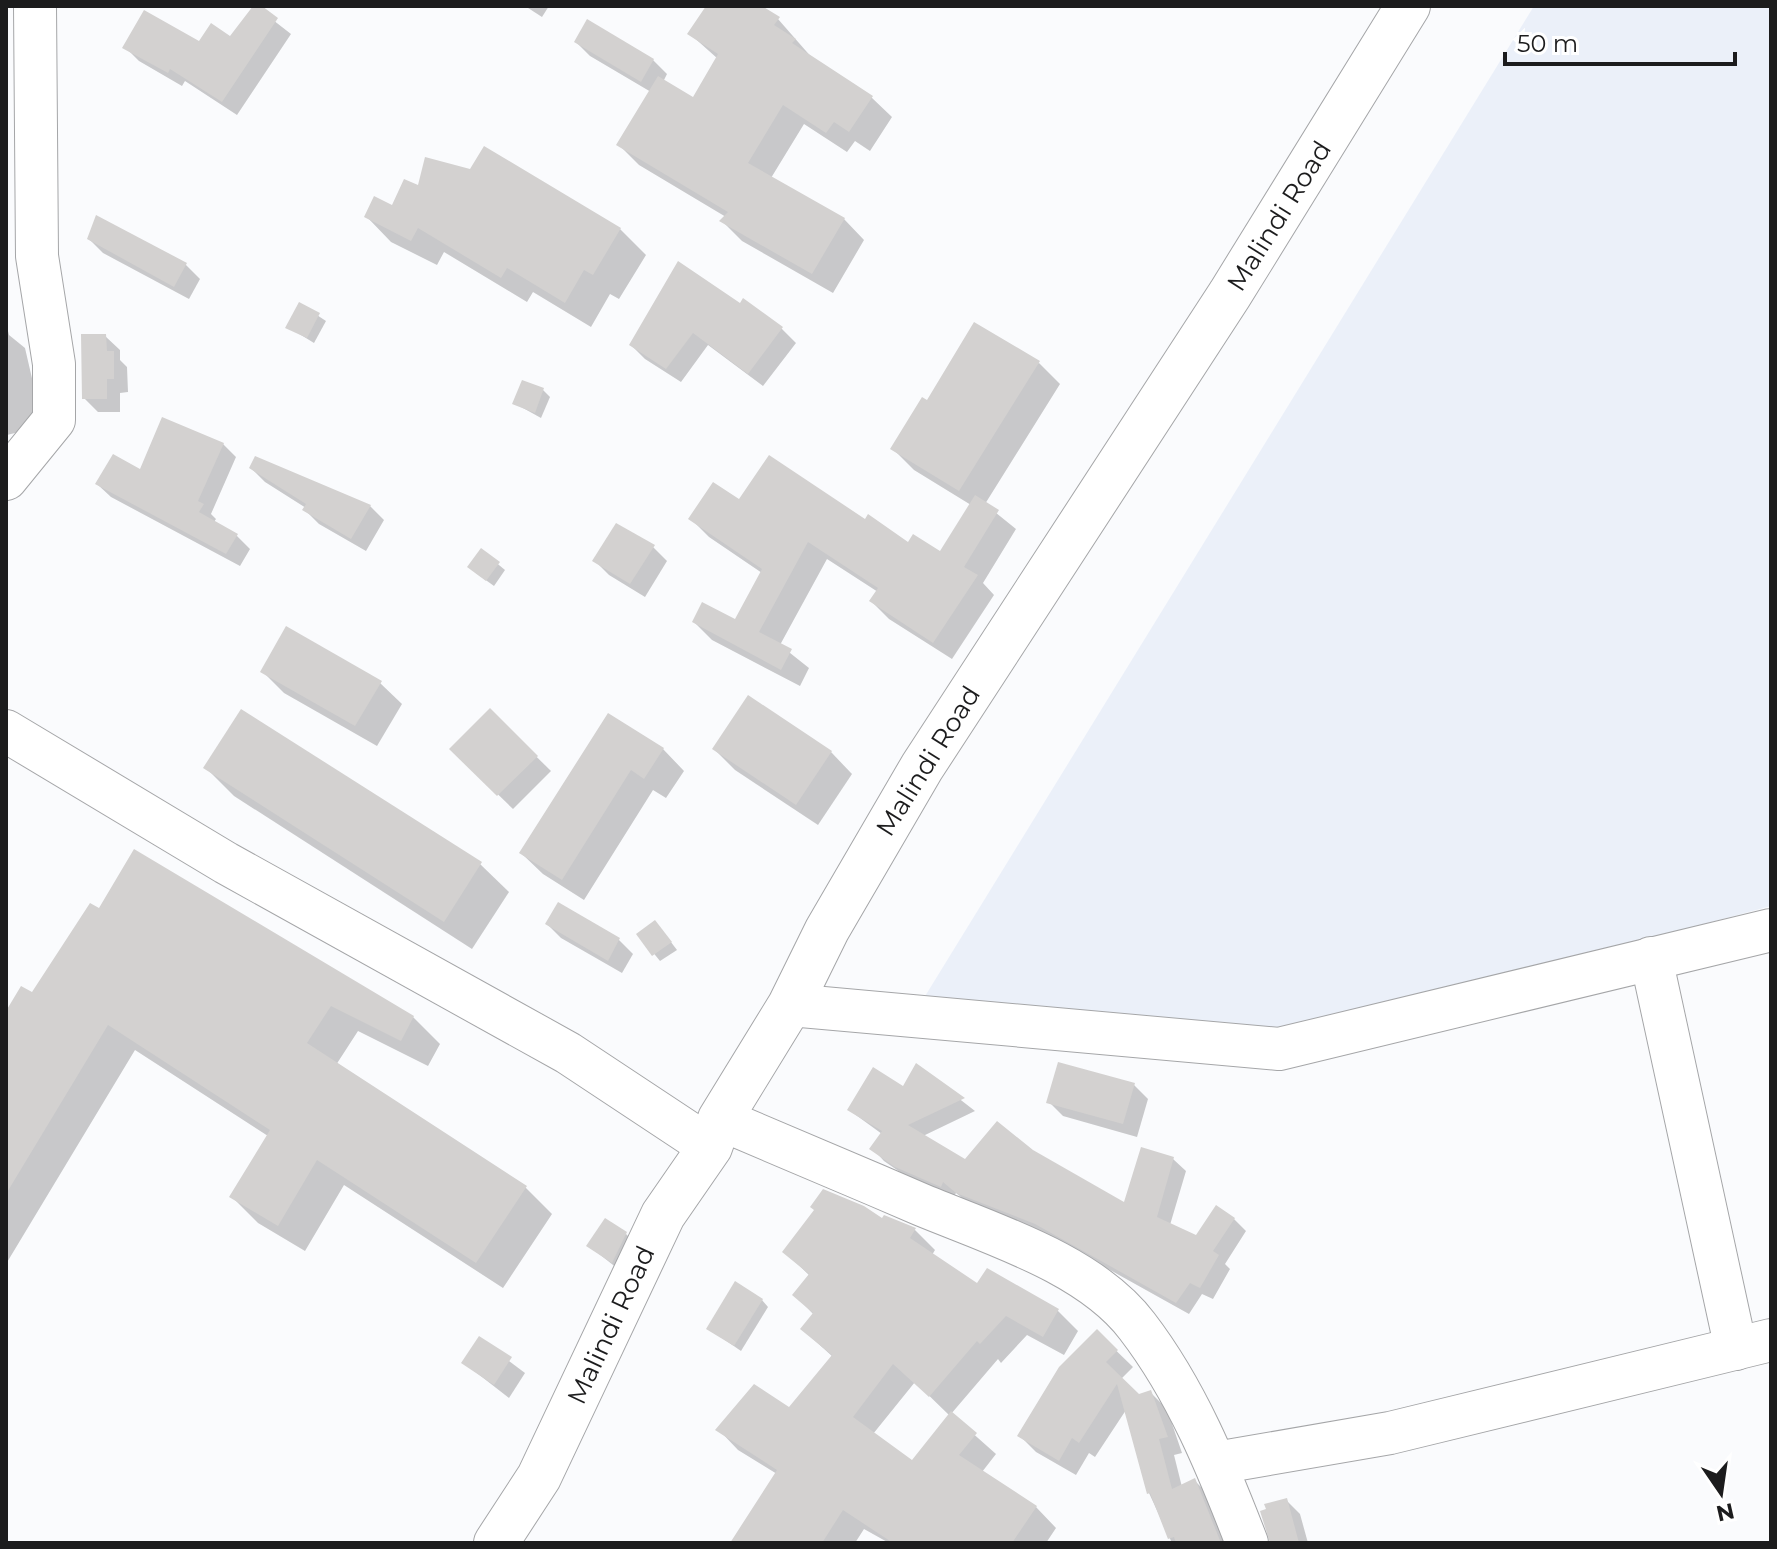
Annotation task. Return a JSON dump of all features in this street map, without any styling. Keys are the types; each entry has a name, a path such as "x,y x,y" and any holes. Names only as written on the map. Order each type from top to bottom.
{"highway":[{"name":"Malindi Road","path":"496,1543 539,1477 663,1215 790,1005 827,930 922,767 1230,294 1408,6"}],"street":[{"path":"6,479 54,420 54,364 37,256 39,150 35,6"},
{"path":"6,731 226,863 715,1133 1038,1253 1099,1289 1136,1324 1175,1384 1216,1463 1247,1543"},
{"path":"790,1005 1279,1049 1771,930"},
{"path":"1216,1463 1390,1433 1754,1344 1651,958"}],"shaded area":[{"path":"1534,6 1771,6 1771,906 1280,1038 919,1006"}],"building":[{"path":"253,6 262,6 278,18 222,102 170,69 168,73 122,48 144,10 199,41 211,23 230,36"},
{"path":"706,6 762,6 780,17 774,25 796,39 792,43 873,96 849,132 834,122 826,133 783,105 748,163 845,218 812,274 719,221 728,212 616,145 658,76 693,97 718,54 687,34"},
{"path":"587,19 654,59 641,82 574,42"},
{"path":"484,146 621,228 593,275 584,270 565,303 507,268 501,278 418,228 411,241 364,217 374,196 392,205 404,179 418,185 425,157 470,169"},
{"path":"96,215 187,263 174,287 87,239"},
{"path":"678,261 740,303 743,298 783,327 748,374 693,333 666,369 629,345"},
{"path":"299,302 320,313 307,338 285,328"},
{"path":"974,322 1040,361 959,491 890,449 922,397 927,400"},
{"path":"81,334 106,334 107,351 114,351 114,379 107,379 107,399 82,399"},
{"path":"522,380 544,388 535,413 512,404"},
{"path":"162,417 224,443 198,501 204,504 199,512 238,534 226,554 95,484 113,454 140,469"},
{"path":"769,455 865,519 868,514 908,542 913,534 940,551 975,495 999,510 964,567 978,575 933,643 869,601 878,588 808,542 759,632 792,649 781,670 692,622 702,602 735,619 762,569 688,519 713,482 739,499"},
{"path":"255,456 371,505 351,539 302,510 306,504 249,468"},
{"path":"616,523 655,545 630,584 592,561"},
{"path":"481,548 500,562 486,581 467,567"},
{"path":"286,626 382,681 355,726 260,672"},
{"path":"748,695 832,751 796,805 712,749"},
{"path":"490,708 538,756 497,796 449,749"},
{"path":"241,709 482,862 444,922 203,768"},
{"path":"608,713 664,748 644,779 631,770 562,880 519,853"},
{"path":"134,849 414,1016 401,1041 331,1006 307,1043 527,1186 476,1263 317,1160 278,1226 229,1197 270,1130 108,1025 6,1194 6,1011 21,986 32,992 90,903 99,908"},
{"path":"558,902 620,938 608,961 545,924"},
{"path":"655,920 672,942 652,956 636,934"},
{"path":"1058,1062 1135,1083 1123,1124 1046,1103"},
{"path":"916,1063 965,1098 908,1125 965,1159 997,1121 1033,1150 1124,1202 1141,1147 1174,1157 1157,1217 1196,1235 1216,1205 1235,1218 1213,1251 1219,1255 1200,1288 1190,1283 1176,1303 1035,1224 956,1193 943,1182 941,1187 895,1167 869,1149 882,1131 847,1110 873,1067 903,1086"},
{"path":"823,1189 864,1206 882,1218 884,1215 916,1228 910,1238 977,1283 987,1268 1059,1309 1043,1337 1006,1316 980,1344 977,1341 929,1397 893,1364 853,1417 912,1460 951,1411 977,1433 959,1455 1037,1506 1012,1543 893,1543 843,1510 822,1543 730,1543 777,1470 715,1430 754,1384 789,1407 832,1355 800,1329 813,1313 792,1295 809,1274 782,1252 814,1210 810,1207"},
{"path":"605,1218 627,1232 612,1263 586,1246"},
{"path":"735,1281 763,1299 734,1346 706,1329"},
{"path":"1097,1329 1118,1350 1106,1362 1139,1394 1151,1390 1168,1437 1159,1439 1172,1489 1195,1478 1221,1543 1176,1543 1174,1537 1168,1539 1150,1493 1147,1494 1117,1384 1079,1443 1072,1438 1059,1461 1017,1436 1059,1367"},
{"path":"479,1336 512,1357 494,1385 461,1363"},
{"path":"1287,1498 1299,1543 1270,1543 1260,1511 1266,1509 1264,1504"}]}
